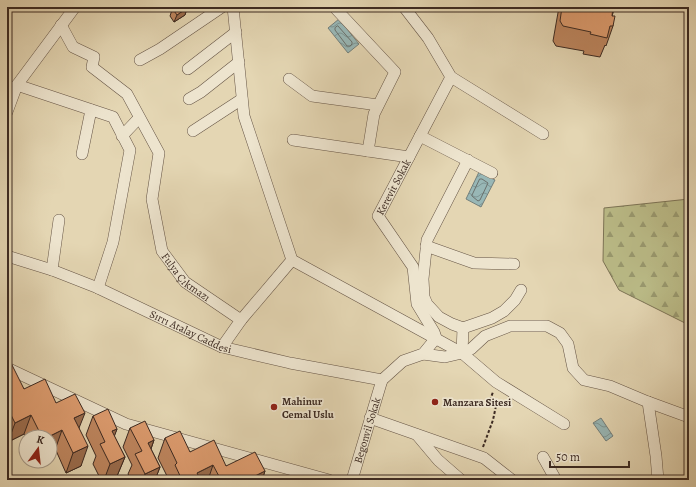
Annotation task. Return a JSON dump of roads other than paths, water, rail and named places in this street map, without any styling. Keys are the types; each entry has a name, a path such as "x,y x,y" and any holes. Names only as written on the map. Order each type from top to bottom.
{"street":[{"path":"7,112 17,85 75,7"},
{"path":"140,60 160,49 222,7"},
{"path":"233,7 244,116 292,260 436,338 462,354 496,382 564,424"},
{"path":"404,7 428,38 451,78 543,134"},
{"path":"336,9 395,72 374,114 368,151"},
{"name":"Fulya Çıkmazı","path":"61,25 73,47 94,57 92,67 127,94 159,153 152,199 162,251 185,282 241,320"},
{"path":"188,69 236,32"},
{"path":"190,99 239,62"},
{"name":"Kerevit Sokak","path":"436,338 417,304 413,267 378,216 451,78"},
{"path":"289,79 312,96 378,105"},
{"path":"17,85 113,117 130,150 113,242 98,288"},
{"path":"193,131 242,99"},
{"path":"82,154 91,110"},
{"path":"122,136 139,118"},
{"path":"420,136 492,173"},
{"path":"293,140 409,157"},
{"path":"468,160 427,240 423,279 424,297 427,304 439,317 463,328 492,318 504,311 515,300 521,290"},
{"path":"52,270 59,220"},
{"path":"426,246 474,263 514,264"},
{"name":"Sırrı Atalay Caddesi","path":"7,256 52,270 98,288 222,347 290,363 382,380"},
{"path":"222,347 241,320 292,260"},
{"path":"382,380 403,361 423,354 445,358 471,350 485,336 510,326 547,326 560,333 568,344 573,368 584,380 610,386 689,417"},
{"path":"462,354 463,328"},
{"path":"423,354 436,338"},
{"path":"7,368 126,424 329,480"},
{"name":"Begonvil Sokak","path":"352,480 382,380"},
{"path":"648,402 658,480"},
{"path":"370,418 480,456 512,480"},
{"path":"417,435 438,460 461,480"},
{"path":"543,457 556,480"}],"water":[{"path":"339,19 359,44 348,53 328,28"},
{"path":"479,172 495,180 481,207 466,199"},
{"path":"601,418 613,436 606,441 593,423"}],"place":[{"name":"Manzara Sitesi","path":"435,402"},
{"name":"Mahinur Cemal Uslu","path":"274,407"}]}
